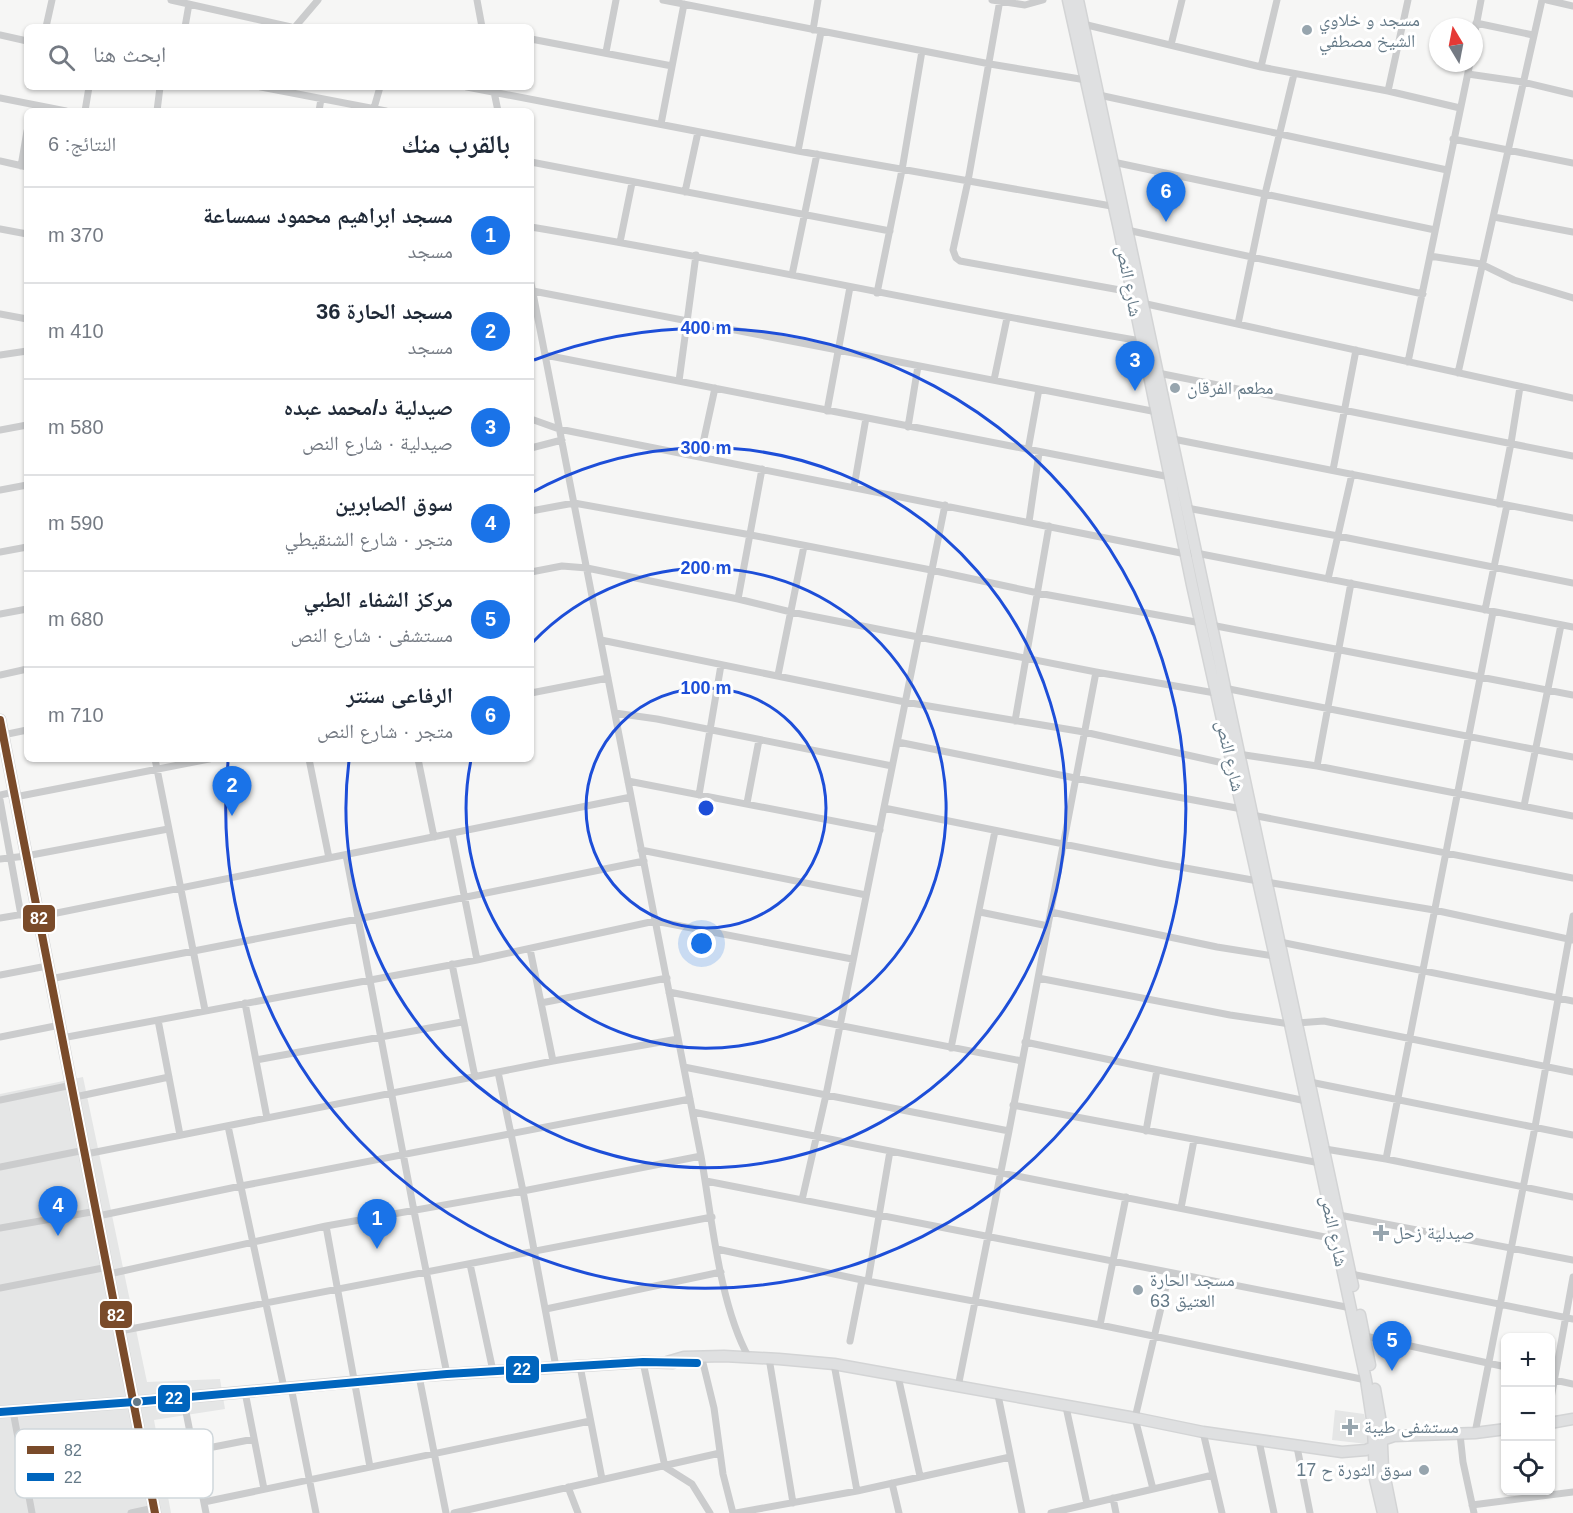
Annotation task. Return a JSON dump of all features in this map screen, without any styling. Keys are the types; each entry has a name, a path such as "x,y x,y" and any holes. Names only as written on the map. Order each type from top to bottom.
{"main road":[{"name":"شارع النص","path":"1068,0 1118,207 1126,230 1173,439 1187,508 1191,553"},
{"name":"شارع النص","path":"1078,0 1113,162 1131,292 1141,341 1170,477 1191,553 1242,809 1280,942 1306,1101 1392,1513"},
{"name":"شارع النص","path":"1220,691 1252,815 1274,956 1310,1082 1365,1336 1379,1413 1376,1479 1383,1513"},
{"path":"0,720 139,1429"},
{"path":"667,1362 679,1358 730,1356 834,1364 1203,1432 1342,1452 1355,1452 1403,1435 1460,1434 1501,1430"},
{"path":"0,1412 419,1376 643,1362 730,1362 747,1358"},
{"path":"1555,1422 1573,1419"}],"street":[{"path":"47,24 52,0"},
{"path":"171,0 279,24"},
{"path":"296,24 318,0"},
{"path":"477,0 481,24"},
{"path":"606,52 616,0"},
{"path":"663,0 990,64 1086,80"},
{"path":"798,151 817,31 818,0"},
{"path":"1043,0 1025,5 998,1 990,64 953,250 960,261 1131,292"},
{"path":"1171,45 1182,0"},
{"path":"1261,68 1277,0"},
{"path":"1388,90 1408,0"},
{"path":"1477,18 1480,0"},
{"path":"1458,373 1533,35 1544,0 1573,6"},
{"path":"186,24 189,4"},
{"path":"661,124 684,4"},
{"path":"249,24 250,18"},
{"path":"1083,24 1261,68 1388,90 1460,108"},
{"path":"1483,24 1533,35"},
{"path":"0,35 24,40"},
{"path":"534,40 672,66"},
{"path":"877,293 902,170 922,51"},
{"path":"1238,324 1265,194 1294,74"},
{"path":"1408,362 1468,74 1523,82 1573,94"},
{"path":"86,108 88,90"},
{"path":"157,108 160,90"},
{"path":"276,90 374,108 379,90"},
{"path":"497,108 494,90 798,151 1118,207"},
{"path":"1099,95 1280,132 1447,170"},
{"path":"0,98 31,108"},
{"path":"320,108 321,99"},
{"path":"685,192 698,132"},
{"path":"1453,139 1573,163"},
{"path":"792,275 816,154"},
{"path":"0,161 24,166"},
{"path":"1113,162 1435,230"},
{"path":"534,163 890,231"},
{"path":"620,242 632,183"},
{"path":"1494,217 1573,232"},
{"path":"534,228 696,255 1006,318 1141,341"},
{"path":"0,229 24,233"},
{"path":"1126,230 1423,294"},
{"path":"678,381 696,255"},
{"path":"1430,256 1481,264 1514,280 1573,298"},
{"path":"534,287 686,320 1157,412"},
{"path":"827,411 850,287"},
{"path":"534,298 693,1112 721,1272 734,1324 747,1358"},
{"path":"1142,303 1573,398"},
{"path":"0,314 24,318"},
{"path":"993,380 1006,318"},
{"path":"534,330 540,331"},
{"path":"1333,470 1356,350"},
{"path":"0,355 24,351"},
{"path":"545,355 1170,477"},
{"path":"908,427 918,366"},
{"path":"1158,373 1573,456"},
{"path":"1386,1159 1444,853 1481,678 1520,387"},
{"path":"700,457 715,388"},
{"path":"1028,450 1039,389"},
{"path":"854,487 866,418"},
{"path":"534,420 559,429 1573,627"},
{"path":"0,430 24,426"},
{"path":"1173,439 1573,518"},
{"path":"534,447 562,440"},
{"path":"1029,522 1039,453"},
{"path":"738,599 762,469"},
{"path":"1328,579 1352,474"},
{"path":"0,490 24,486"},
{"path":"534,510 574,503 751,535 1038,593 1573,695"},
{"path":"802,1200 826,1095 945,505"},
{"path":"1187,508 1573,583"},
{"path":"1015,721 1049,526"},
{"path":"778,675 804,546"},
{"path":"0,552 24,548"},
{"path":"534,572 572,566 586,568 791,612 1096,672 1329,707 1573,757"},
{"path":"1317,766 1352,583"},
{"path":"0,614 24,610"},
{"path":"1524,806 1561,625"},
{"path":"601,640 905,702 1084,732 1232,765"},
{"path":"699,795 721,665"},
{"path":"0,675 24,670"},
{"path":"958,1387 1096,672"},
{"path":"534,692 608,678"},
{"path":"615,713 657,718 892,766"},
{"path":"3,735 24,731"},
{"path":"747,803 759,740"},
{"path":"898,741 1075,778 1242,809"},
{"path":"1238,754 1317,766 1456,795 1573,816"},
{"path":"156,762 205,1010"},
{"path":"0,795 15,795 193,762"},
{"path":"310,762 329,858"},
{"path":"419,762 434,837"},
{"path":"628,781 880,830"},
{"path":"0,918 37,915 181,889 631,797"},
{"path":"0,800 21,915"},
{"path":"884,808 1262,881 1434,910 1570,940"},
{"path":"1252,815 1573,878"},
{"path":"0,859 168,829"},
{"path":"951,1048 995,831"},
{"path":"452,834 477,960"},
{"path":"641,850 866,895"},
{"path":"346,855 447,1374"},
{"path":"50,979 644,861"},
{"path":"980,912 1048,926"},
{"path":"1051,912 1217,947 1274,956"},
{"path":"1475,1433 1535,1127 1573,916"},
{"path":"62,1038 477,960 655,921 852,959"},
{"path":"1280,942 1573,1001"},
{"path":"530,948 553,1061"},
{"path":"452,964 475,1077"},
{"path":"0,975 47,966"},
{"path":"542,1003 666,978"},
{"path":"1038,978 1230,1015 1293,1024 1324,1021 1573,1072"},
{"path":"669,992 1022,1061"},
{"path":"245,1003 267,1118"},
{"path":"158,1020 180,1135"},
{"path":"256,1060 462,1022"},
{"path":"0,1037 60,1025"},
{"path":"0,1167 228,1126 553,1061 678,1039"},
{"path":"1025,1042 1306,1101"},
{"path":"684,1067 1009,1131"},
{"path":"1146,1131 1157,1070"},
{"path":"498,1072 556,1367"},
{"path":"75,1097 170,1077"},
{"path":"1310,1082 1573,1135"},
{"path":"0,1100 72,1085"},
{"path":"0,1228 97,1213 690,1099"},
{"path":"1013,1105 1320,1163"},
{"path":"693,1112 1335,1239"},
{"path":"228,1126 266,1303 316,1513"},
{"path":"1180,1208 1194,1140"},
{"path":"1324,1149 1386,1159 1573,1197"},
{"path":"850,1341 880,1216 891,1151"},
{"path":"0,1288 109,1271 326,1226 701,1156"},
{"path":"706,1181 1169,1274 1351,1308"},
{"path":"1100,1324 1111,1261 1126,1197"},
{"path":"1339,1215 1573,1260"},
{"path":"120,1331 712,1217"},
{"path":"326,1226 370,1467"},
{"path":"717,1250 865,1281 1100,1324 1366,1380"},
{"path":"470,1264 493,1371"},
{"path":"546,1309 721,1272"},
{"path":"1153,1489 1135,1418 1169,1274"},
{"path":"1351,1274 1569,1318"},
{"path":"1555,1369 1569,1318 1573,1277"},
{"path":"1365,1336 1501,1366"},
{"path":"769,1358 793,1503"},
{"path":"643,1362 665,1467 692,1484 710,1513"},
{"path":"704,1363 714,1408 720,1453 735,1513 858,1491 1010,1457"},
{"path":"834,1364 858,1491"},
{"path":"580,1366 602,1479"},
{"path":"419,1376 447,1513"},
{"path":"898,1376 920,1476"},
{"path":"1555,1381 1573,1384"},
{"path":"245,1392 264,1489"},
{"path":"998,1395 1022,1513"},
{"path":"183,1397 189,1429"},
{"path":"1066,1407 1087,1504"},
{"path":"13,1411 16,1429"},
{"path":"204,1502 590,1421"},
{"path":"1203,1432 1222,1513"},
{"path":"1460,1434 1474,1513"},
{"path":"213,1447 254,1439"},
{"path":"1259,1441 1274,1513"},
{"path":"1298,1447 1310,1513"},
{"path":"454,1513 720,1453"},
{"path":"1051,1513 1213,1475"},
{"path":"892,1483 899,1513"},
{"path":"567,1488 578,1513"},
{"path":"1472,1505 1573,1492"},
{"path":"29,1498 32,1513"},
{"path":"203,1498 206,1513"},
{"path":"1113,1498 1116,1513"},
{"path":"130,1513 154,1511"}],"shaded area":[{"path":"83,1077 147,1382 220,1379 225,1409 154,1420 156,1429 15,1429 15,1498 168,1498 171,1513 0,1513 0,1094"},
{"name":"مستشفى طيبة","path":"1335,1410 1364,1414 1371,1442 1367,1444 1332,1440"}],"transit line":[{"name":"82","path":"0,720 139,1429"},
{"name":"22","path":"0,1412 447,1374 643,1362 697,1363"},
{"name":"82","path":"152,1498 155,1513"}],"place":[{"name":"مسجد و خلاوي الشيخ مصطفي","path":"1307,30"},
{"name":"الرفاعى سنتر","path":"1166,222"},
{"name":"مطعم الفرقان","path":"1175,388"},
{"name":"صيدلية د/محمد عبده","path":"1135,391"},
{"name":"مسجد الحارة 36","path":"232,816"},
{"name":"صيدلية زحل","path":"1381,1233"},
{"name":"سوق الصابرين","path":"58,1236"},
{"name":"مسجد ابراهيم محمود سمساعة","path":"377,1249"},
{"name":"مسجد الحارة 63 العتيق","path":"1138,1290"},
{"name":"مركز الشفاء الطبي","path":"1392,1371"},
{"name":"مستشفى طيبة","path":"1350,1427"},
{"name":"سوق الثورة ح 17","path":"1424,1470"}]}
